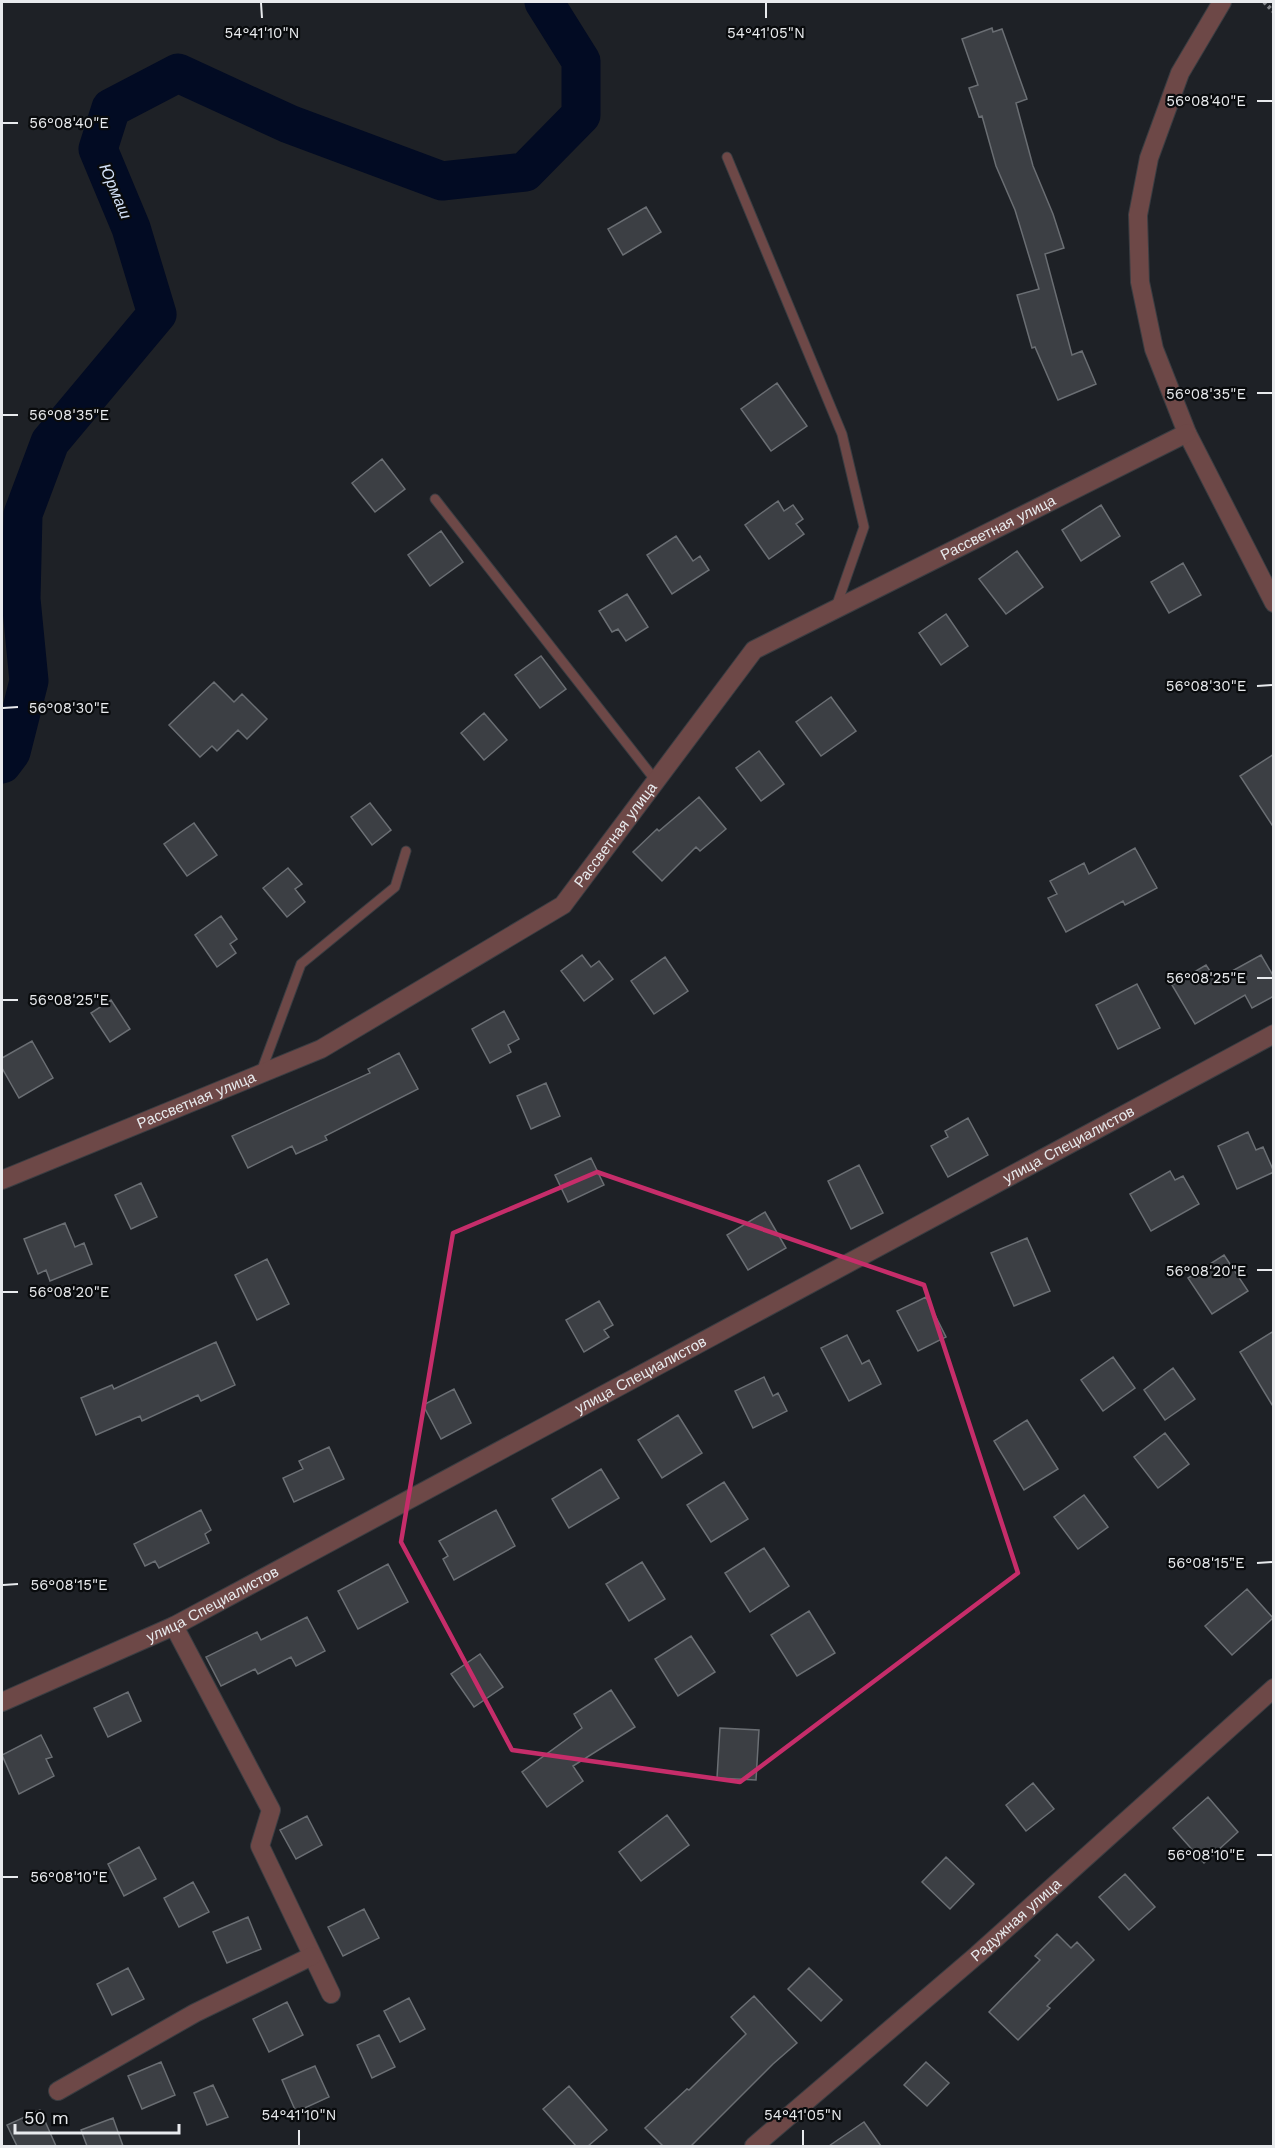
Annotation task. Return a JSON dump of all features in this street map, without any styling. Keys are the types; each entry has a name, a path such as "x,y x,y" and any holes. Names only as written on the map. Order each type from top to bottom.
{"street":[{"path":"1222,2 1180,74 1149,158 1138,214 1140,282 1154,349 1187,433 1274,603"},
{"name":"Рассветная улица","path":"2,1180 321,1049 563,905 754,650 1187,433"},
{"name":"улица Специалистов","path":"2,1702 174,1626 1274,1034"},
{"path":"174,1626 271,1810 260,1846 331,1994"},
{"name":"Радужная улица","path":"754,2146 977,1955 1274,1688"},
{"path":"58,2091 195,2013 312,1956"}],"lane":[{"path":"727,157 842,434 864,527 836,607"},
{"path":"435,499 656,781"},
{"path":"260,1074 301,964 395,887 406,851"}],"path":[{"path":"1264,2 1274,12"}],"highlighted area":[{"path":"597,1172 924,1285 1018,1573 740,1782 512,1750 401,1542 453,1233"}],"building":[{"path":"992,28 993,32 1002,29 1027,99 1016,103 1033,166 1064,248 1045,254 1072,355 1082,351 1096,384 1058,400 1035,347 1032,348 1017,295 1039,289 1015,210 996,166 982,116 979,117 969,88 978,85 962,39"},
{"path":"646,207 661,232 623,255 608,229"},
{"path":"777,383 807,426 771,451 741,409"},
{"path":"382,459 405,489 375,512 352,483"},
{"path":"778,501 784,511 793,505 803,519 796,524 804,534 769,559 745,525"},
{"path":"1101,505 1120,536 1081,561 1062,530"},
{"path":"441,531 463,562 430,586 408,555"},
{"path":"676,536 693,561 700,556 709,570 672,594 647,555"},
{"path":"1017,551 1043,587 1006,614 979,579"},
{"path":"1183,563 1201,595 1169,613 1151,582"},
{"path":"627,594 648,627 626,641 618,629 612,632 599,611"},
{"path":"946,614 968,646 941,665 919,633"},
{"path":"541,656 566,689 540,708 515,675"},
{"path":"214,682 234,702 242,694 267,719 247,739 238,730 217,751 212,746 200,757 169,725"},
{"path":"831,697 856,731 821,756 796,722"},
{"path":"484,713 507,740 484,760 461,733"},
{"path":"759,751 784,784 761,801 736,768"},
{"path":"1274,754 1274,828 1240,776"},
{"path":"699,797 726,829 700,851 696,847 662,881 633,852 657,829 659,831"},
{"path":"370,803 391,830 372,845 351,817"},
{"path":"194,823 217,855 187,876 164,844"},
{"path":"1135,848 1157,888 1125,905 1123,901 1066,932 1048,898 1057,894 1050,881 1084,863 1089,874"},
{"path":"288,868 302,884 295,889 305,902 287,917 263,888"},
{"path":"221,916 237,939 230,944 236,953 217,967 195,935"},
{"path":"582,955 591,967 599,961 613,979 584,1001 561,971"},
{"path":"1261,955 1274,977 1274,996 1252,1008 1245,995 1195,1024 1172,985 1206,965 1216,980"},
{"path":"665,957 688,991 654,1014 631,981"},
{"path":"1137,984 1160,1028 1118,1049 1096,1005"},
{"path":"111,1000 130,1029 110,1042 91,1013"},
{"path":"504,1011 519,1039 508,1045 511,1052 490,1063 472,1029"},
{"path":"32,1041 53,1078 19,1098 2,1068 2,1058"},
{"path":"399,1053 418,1089 325,1136 327,1140 296,1154 292,1146 248,1168 232,1136 370,1073 368,1069"},
{"path":"546,1083 560,1116 531,1129 517,1096"},
{"path":"968,1118 988,1155 948,1177 931,1146 948,1137 945,1131"},
{"path":"1248,1132 1256,1150 1263,1147 1274,1172 1237,1189 1218,1146"},
{"path":"591,1158 604,1185 568,1202 555,1175"},
{"path":"859,1165 883,1213 851,1229 828,1181"},
{"path":"1170,1171 1175,1180 1183,1176 1199,1204 1151,1231 1130,1194"},
{"path":"141,1183 157,1217 131,1229 115,1195"},
{"path":"765,1212 786,1248 748,1270 727,1235"},
{"path":"65,1223 75,1247 84,1243 92,1264 50,1281 46,1270 38,1274 24,1239"},
{"path":"1027,1238 1050,1291 1014,1306 991,1253"},
{"path":"1224,1255 1248,1291 1212,1314 1188,1278"},
{"path":"267,1259 289,1304 257,1320 235,1275"},
{"path":"926,1297 946,1337 918,1351 897,1311"},
{"path":"599,1301 613,1325 604,1330 609,1337 584,1352 566,1320"},
{"path":"1274,1331 1274,1408 1240,1352"},
{"path":"847,1335 862,1364 869,1360 881,1384 849,1401 821,1348"},
{"path":"216,1342 235,1385 201,1401 198,1395 142,1421 140,1416 96,1435 81,1398 112,1385 114,1389"},
{"path":"1113,1357 1135,1388 1103,1411 1081,1380"},
{"path":"1173,1368 1195,1399 1165,1420 1144,1390"},
{"path":"764,1377 773,1396 778,1393 787,1411 753,1428 735,1391"},
{"path":"454,1389 471,1423 441,1439 423,1405"},
{"path":"678,1415 702,1453 662,1478 638,1440"},
{"path":"1027,1420 1058,1469 1024,1490 994,1441"},
{"path":"1165,1433 1189,1464 1158,1488 1134,1457"},
{"path":"329,1447 344,1479 294,1502 283,1478 303,1469 299,1461"},
{"path":"601,1469 619,1498 569,1528 552,1499"},
{"path":"724,1482 748,1519 711,1542 687,1505"},
{"path":"1084,1495 1108,1527 1078,1549 1054,1517"},
{"path":"201,1510 211,1530 205,1534 209,1543 159,1568 155,1561 145,1566 134,1544"},
{"path":"496,1510 515,1546 454,1580 443,1559 448,1556 439,1541"},
{"path":"764,1548 789,1586 750,1612 725,1573"},
{"path":"642,1562 665,1599 629,1621 606,1584"},
{"path":"388,1564 408,1602 358,1629 338,1591"},
{"path":"1247,1589 1273,1618 1232,1655 1205,1626"},
{"path":"809,1611 835,1653 797,1676 771,1635"},
{"path":"307,1617 325,1651 296,1666 291,1657 258,1674 255,1669 221,1686 206,1657 257,1632 261,1640"},
{"path":"691,1636 715,1672 678,1696 655,1659"},
{"path":"480,1654 503,1687 474,1707 451,1674"},
{"path":"611,1690 635,1727 573,1766 583,1781 547,1807 522,1772 582,1728 574,1714"},
{"path":"128,1692 141,1721 108,1737 94,1708"},
{"path":"720,1728 759,1730 756,1780 717,1778"},
{"path":"41,1735 52,1757 46,1759 54,1776 19,1794 2,1755"},
{"path":"1033,1783 1054,1809 1026,1831 1006,1805"},
{"path":"1208,1797 1238,1832 1204,1863 1173,1828"},
{"path":"667,1815 689,1845 641,1881 619,1852"},
{"path":"307,1816 322,1845 296,1859 280,1830"},
{"path":"139,1847 156,1879 124,1896 108,1864"},
{"path":"946,1857 974,1884 950,1909 922,1882"},
{"path":"1125,1874 1155,1907 1129,1930 1099,1897"},
{"path":"193,1882 209,1912 179,1927 164,1898"},
{"path":"364,1909 379,1938 343,1956 328,1927"},
{"path":"248,1917 261,1949 227,1963 213,1932"},
{"path":"1057,1934 1071,1948 1077,1942 1094,1960 1047,2006 1050,2008 1018,2040 989,2012 1040,1960 1035,1956"},
{"path":"128,1968 144,1999 112,2015 97,1984"},
{"path":"809,1968 842,2000 821,2021 788,1989"},
{"path":"754,1996 797,2043 691,2146 663,2146 645,2128 687,2089 689,2090 746,2034 731,2017"},
{"path":"409,1998 425,2029 400,2042 384,2011"},
{"path":"287,2002 303,2035 269,2052 253,2019"},
{"path":"379,2035 395,2067 372,2078 357,2045"},
{"path":"161,2062 175,2095 142,2109 128,2076"},
{"path":"926,2062 949,2083 927,2106 904,2085"},
{"path":"315,2066 329,2097 296,2112 282,2080"},
{"path":"213,2085 228,2117 207,2125 194,2093"},
{"path":"569,2086 607,2130 588,2146 576,2146 543,2109"},
{"path":"40,2110 56,2146 17,2146 7,2125"},
{"path":"113,2118 123,2146 87,2146 81,2130"},
{"path":"864,2122 881,2146 829,2146"}],"waterway":[{"name":"Юрмаш","path":"2,764 11,752 29,681 21,599 23,514 50,442 157,314 131,228 98,149 111,108 178,73 289,124 442,181 525,172 581,115 581,61 544,2"}]}
